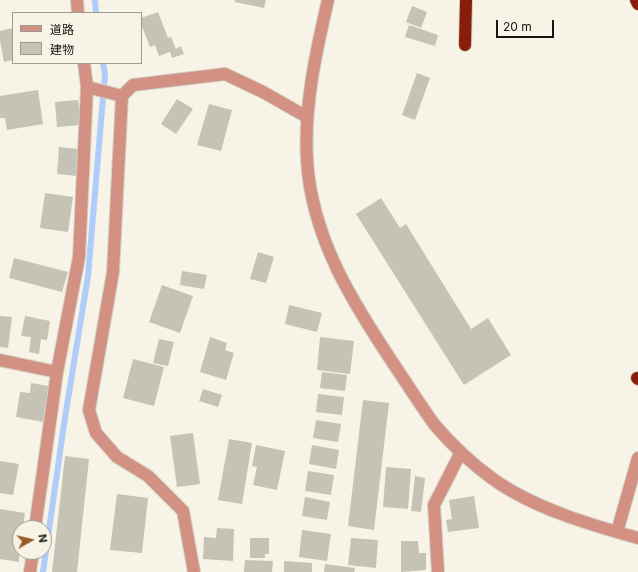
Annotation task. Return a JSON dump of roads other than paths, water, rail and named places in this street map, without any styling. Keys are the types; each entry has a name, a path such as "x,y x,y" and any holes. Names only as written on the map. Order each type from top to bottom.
{"highway":[{"path":"465,45 466,0"},
{"path":"636,0 638,4"}],"street":[{"path":"77,0 78,12"},
{"path":"328,0 314,62 307,117 307,160 314,204 327,247 345,286 372,332 435,424 461,452 493,479 526,499 573,518 638,538"},
{"path":"36,520 57,372 79,257 87,87 84,64"},
{"path":"194,572 183,512 148,476 117,457 96,433 89,410 113,272 122,96 133,85 225,74 263,92 307,117"},
{"path":"87,87 122,96"},
{"path":"0,360 57,372"},
{"path":"438,572 434,505 461,452"},
{"path":"617,532 638,458"},
{"path":"30,572 31,560"}],"waterway":[{"path":"95,0 96,12"},
{"path":"43,572 64,424 88,276 105,74 103,64"}]}
